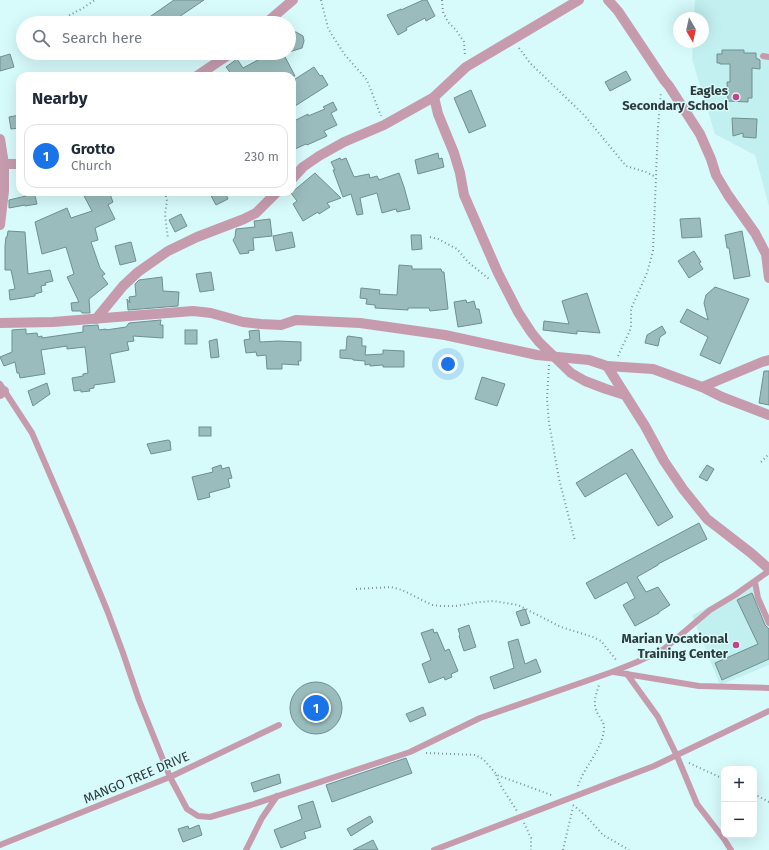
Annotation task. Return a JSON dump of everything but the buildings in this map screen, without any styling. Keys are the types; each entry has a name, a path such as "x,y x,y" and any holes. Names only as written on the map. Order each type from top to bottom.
{"street":[{"path":"274,16 293,0"},
{"path":"296,175 303,167 319,156 344,142 384,125 434,96 466,67 579,0"},
{"path":"608,0 618,10 700,134 711,158 716,176 755,233 766,254 769,278"},
{"path":"203,72 221,60"},
{"path":"434,96 438,114 456,160 464,194 493,262 518,312 531,332 552,357 571,373 585,381 625,395"},
{"path":"0,140 4,164 4,191 0,225"},
{"path":"4,164 16,164"},
{"path":"96,319 123,286 138,272 168,251 197,237 256,213 273,196"},
{"path":"0,323 96,319 193,311 211,313 243,322 261,324 281,324 296,320 360,323 445,335 552,357 589,360 610,366 653,369 702,387 722,397 769,415"},
{"path":"702,387 769,360"},
{"path":"610,366 625,395 682,489 707,519 751,553 769,570"}],"lane":[{"path":"1,390 32,433 52,477 106,610 139,700 170,777 187,809 198,816 210,817 410,752 480,718 623,668 664,649 710,610 755,582 769,570"},
{"path":"755,582 758,598 769,623"},
{"path":"612,672 699,686 769,688"},
{"path":"627,674 652,708 678,758 697,804 731,850"},
{"path":"434,850 575,795 678,758 769,711"},
{"name":"MANGO TREE DRIVE","path":"0,845 170,777 279,725"},
{"path":"246,850 262,818 277,796"}],"path":[{"path":"67,16 95,0"},
{"path":"321,0 328,28 345,55 367,80 384,125"},
{"path":"442,0 443,12 448,22 456,30 464,42 466,67"},
{"path":"513,39 530,63 584,115 626,166 646,172 656,177"},
{"path":"610,366 631,328 631,309 647,273 654,251 658,127 661,97 659,72"},
{"path":"166,196 168,251"},
{"path":"430,238 438,239 457,249 468,262 491,280"},
{"path":"552,357 547,399 549,423 559,480 575,541"},
{"path":"761,462 769,454"},
{"path":"356,589 391,587 402,590 432,605 441,606 456,606 493,601 518,605 561,627 601,641 623,668"},
{"path":"575,795 580,779 596,753 604,731 603,724 594,705 601,676"},
{"path":"410,752 476,755 484,760 496,774 501,786 521,816 530,834 532,843 531,850"},
{"path":"678,758 721,778"},
{"path":"496,774 564,800 586,816 603,835 629,850"},
{"path":"757,796 769,802"},
{"path":"562,850 573,806"}],"shaded area":[{"name":"Eagles Secondary School","path":"695,0 769,0 769,206 755,155 715,134 692,59 693,48 709,48 709,12 694,12"},
{"name":"Marian Vocational Training Center","path":"753,587 769,625 769,665 720,685 692,615"}],"place":[{"name":"Eagles Secondary School","path":"736,97"},
{"name":"Marian Vocational Training Center","path":"736,645"},
{"name":"Grotto","path":"316,708"}]}
